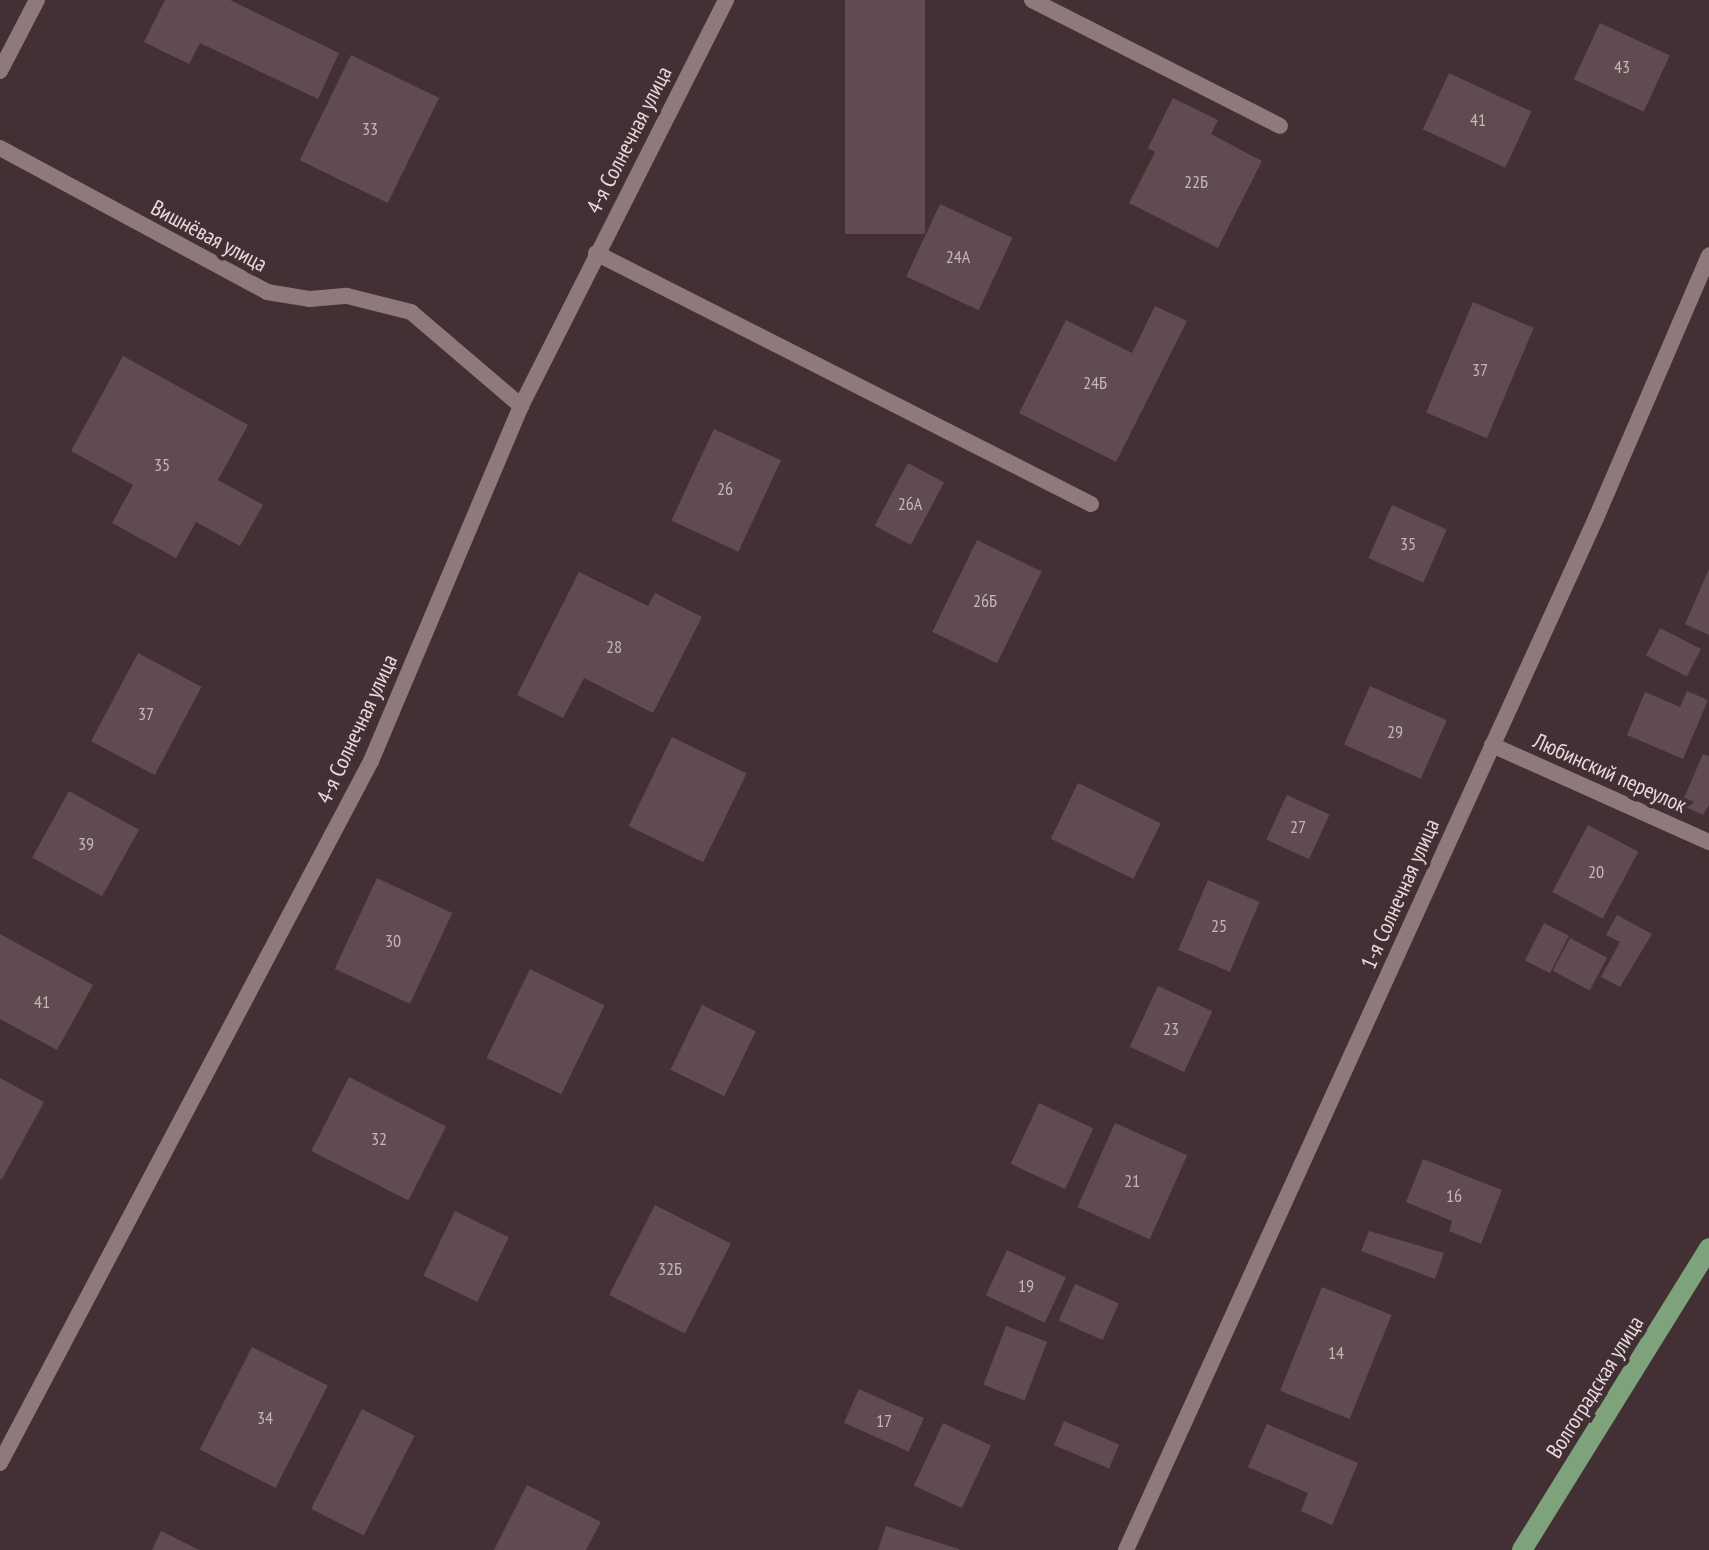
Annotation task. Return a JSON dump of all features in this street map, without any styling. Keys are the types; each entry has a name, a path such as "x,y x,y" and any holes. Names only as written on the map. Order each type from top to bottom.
{"main road":[{"name":"Волгоградская улица","path":"1522,1550 1709,1248"}],"street":[{"path":"0,71 37,0"},
{"name":"4-я Солнечная улица","path":"0,1463 371,761 521,406 726,0"},
{"path":"1032,0 1280,126"},
{"name":"Вишнёвая улица","path":"0,148 267,292 310,299 347,296 411,312 521,406"},
{"path":"596,253 1091,504"},
{"name":"1-я Солнечная улица","path":"1126,1550 1492,745 1709,255"},
{"name":"Любинский переулок","path":"1492,745 1709,842"}],"building":[{"path":"165,0 230,0 339,53 318,99 200,43 189,64 144,42"},
{"path":"845,0 925,0 925,234 845,234"},
{"path":"1600,23 1670,56 1644,112 1574,79"},
{"path":"351,55 439,98 388,203 300,160"},
{"path":"1449,73 1531,111 1505,168 1423,129"},
{"path":"1173,98 1218,120 1211,134 1262,161 1218,248 1129,203 1155,152 1148,148"},
{"path":"940,204 1013,238 979,310 906,277"},
{"path":"1473,302 1534,328 1487,438 1426,412"},
{"path":"1155,306 1187,321 1116,462 1019,413 1066,320 1132,353"},
{"path":"123,356 248,425 218,480 263,505 240,546 196,522 176,558 112,523 133,485 71,451"},
{"path":"714,429 781,460 738,552 671,521"},
{"path":"908,463 944,482 911,545 875,526"},
{"path":"1392,505 1447,529 1423,582 1368,558"},
{"path":"977,540 1042,572 997,663 932,632"},
{"path":"1709,569 1709,635 1685,624"},
{"path":"579,572 648,606 655,593 702,617 653,713 584,678 563,718 517,695"},
{"path":"1660,628 1701,649 1687,677 1646,656"},
{"path":"138,653 202,687 155,775 91,741"},
{"path":"1370,686 1447,720 1421,779 1344,744"},
{"path":"1687,691 1708,700 1683,759 1627,735 1645,692 1680,707"},
{"path":"672,737 747,773 703,862 629,826"},
{"path":"1703,754 1709,756 1709,805 1703,815 1681,805"},
{"path":"1078,783 1161,823 1134,879 1051,839"},
{"path":"69,791 139,830 102,896 32,857"},
{"path":"1287,795 1330,815 1309,859 1266,839"},
{"path":"1588,825 1638,852 1603,919 1552,892"},
{"path":"377,878 452,913 410,1004 335,969"},
{"path":"1208,880 1260,902 1230,972 1178,950"},
{"path":"1617,915 1652,934 1620,987 1601,977 1620,942 1606,935"},
{"path":"1544,923 1569,936 1550,973 1525,960"},
{"path":"0,934 93,985 57,1050 0,1019"},
{"path":"1570,938 1607,958 1590,990 1553,971"},
{"path":"530,969 605,1005 561,1094 487,1058"},
{"path":"1158,986 1212,1011 1184,1072 1130,1047"},
{"path":"702,1005 756,1031 724,1096 670,1070"},
{"path":"349,1077 446,1126 408,1200 311,1151"},
{"path":"0,1078 44,1102 2,1179 0,1178"},
{"path":"1039,1103 1093,1128 1065,1189 1011,1164"},
{"path":"1115,1123 1187,1155 1150,1239 1078,1207"},
{"path":"1423,1159 1502,1190 1481,1244 1449,1231 1452,1221 1406,1202"},
{"path":"655,1205 731,1244 685,1334 609,1295"},
{"path":"455,1211 509,1237 477,1302 423,1276"},
{"path":"1369,1231 1444,1253 1435,1279 1361,1251"},
{"path":"1007,1250 1066,1277 1045,1323 986,1295"},
{"path":"1075,1284 1119,1304 1103,1340 1059,1321"},
{"path":"1322,1287 1392,1315 1350,1419 1280,1391"},
{"path":"1006,1326 1047,1342 1025,1401 983,1385"},
{"path":"252,1347 328,1386 276,1488 200,1449"},
{"path":"859,1389 924,1418 909,1452 844,1423"},
{"path":"362,1409 415,1436 364,1536 311,1509"},
{"path":"1064,1421 1119,1444 1109,1468 1054,1445"},
{"path":"943,1423 991,1445 962,1508 914,1486"},
{"path":"1267,1424 1358,1463 1332,1525 1301,1511 1308,1493 1248,1467"},
{"path":"527,1485 601,1522 586,1550 494,1550"},
{"path":"886,1526 959,1549 959,1550 878,1550"},
{"path":"161,1531 199,1550 152,1550"}]}
